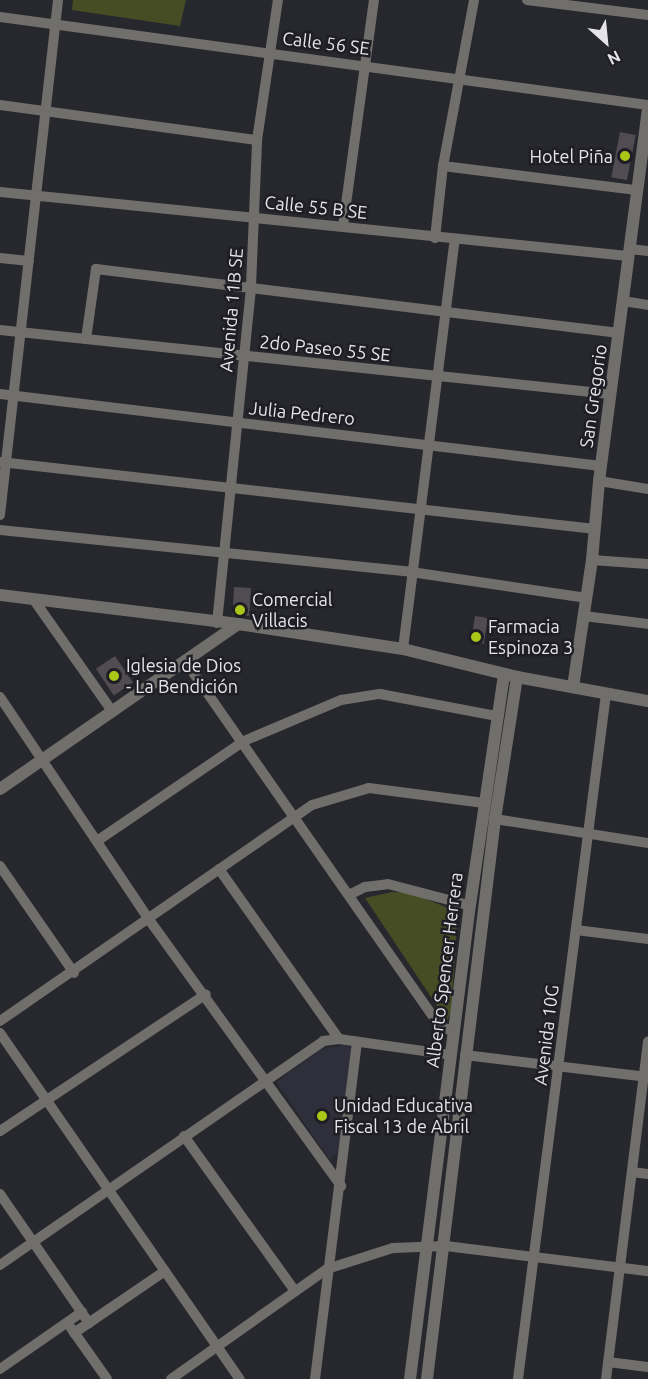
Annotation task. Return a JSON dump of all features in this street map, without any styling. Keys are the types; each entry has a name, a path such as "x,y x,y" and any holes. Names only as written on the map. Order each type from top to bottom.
{"street":[{"path":"0,515 3,463 21,332 58,0"},
{"name":"Avenida 11B SE","path":"217,623 251,286 257,140 278,0"},
{"path":"343,226 374,0"},
{"path":"435,238 443,166 474,0"},
{"path":"527,0 648,15"},
{"name":"Calle 56 SE","path":"0,17 365,65 648,107"},
{"path":"0,105 257,140"},
{"name":"San Gregorio","path":"573,687 592,560 599,481 622,301 641,195 648,107"},
{"path":"443,166 641,195"},
{"name":"Calle 55 B SE","path":"0,192 343,226 455,240 629,253 648,251"},
{"path":"403,649 411,572 422,510 444,310 455,240"},
{"path":"0,258 29,261"},
{"path":"86,339 96,269 251,286 619,333"},
{"path":"622,301 648,305"},
{"name":"2do Paseo 55 SE","path":"0,330 610,394"},
{"name":"Julia Pedrero","path":"0,394 237,423 428,443 601,466"},
{"path":"3,463 595,529"},
{"path":"599,481 648,489"},
{"path":"0,530 411,572 586,598"},
{"path":"592,560 648,564"},
{"path":"0,595 238,624 403,649 517,677 648,701"},
{"path":"34,600 112,711"},
{"path":"584,616 648,624"},
{"path":"0,789 238,624"},
{"path":"185,661 351,894 440,1026 454,1032"},
{"name":"Alberto Spencer Herrera","path":"410,1379 430,1245 451,1055 484,803 504,674"},
{"name":"Alberto Spencer Herrera","path":"427,1379 446,1246 465,1055 495,819 517,677"},
{"path":"97,841 244,741 360,696 380,694 496,716"},
{"name":"Avenida 10G","path":"518,1379 606,694"},
{"path":"0,697 150,921 206,994 341,1186"},
{"path":"0,1021 150,921 294,815 312,805 369,788 484,803"},
{"path":"495,819 648,843"},
{"path":"0,866 74,973"},
{"path":"219,869 339,1039"},
{"path":"351,894 365,887 388,884 465,904"},
{"path":"576,930 648,939"},
{"path":"0,1131 206,994"},
{"path":"0,1033 240,1379"},
{"path":"0,1265 323,1041 339,1039 451,1055"},
{"path":"315,1379 327,1269 341,1186 357,1042"},
{"path":"606,1379 646,1077 648,1042"},
{"path":"465,1055 646,1077"},
{"path":"184,1136 295,1291"},
{"path":"632,1172 648,1174"},
{"path":"0,1194 89,1323"},
{"path":"171,1379 327,1269 393,1248 446,1246 534,1255 648,1271"},
{"path":"74,1334 165,1271"},
{"path":"0,1369 82,1312"},
{"path":"67,1322 107,1379"},
{"path":"609,1362 648,1367"}],"shaded area":[{"name":"Unidad Educativa Fiscal 13 de Abril","path":"345,1045 353,1048 342,1150 329,1159 276,1082 322,1049"}],"green space":[{"path":"73,0 186,0 180,26 72,10"},
{"path":"392,892 411,893 458,912 451,1011 447,1021 365,898"}],"building":[{"name":"Hotel Piña","path":"620,132 636,135 627,180 611,177"},
{"path":"234,587 251,588 250,616 233,615"},
{"path":"475,616 488,618 484,644 471,642"},
{"name":"Iglesia de Dios - La Bendición","path":"115,656 133,683 114,695 96,669"}],"place":[{"name":"Hotel Piña","path":"625,156"},
{"name":"Comercial Villacis","path":"240,610"},
{"name":"Farmacia Espinoza 3","path":"476,637"},
{"name":"Iglesia de Dios - La Bendición","path":"114,676"},
{"name":"Unidad Educativa Fiscal 13 de Abril","path":"322,1116"}]}
